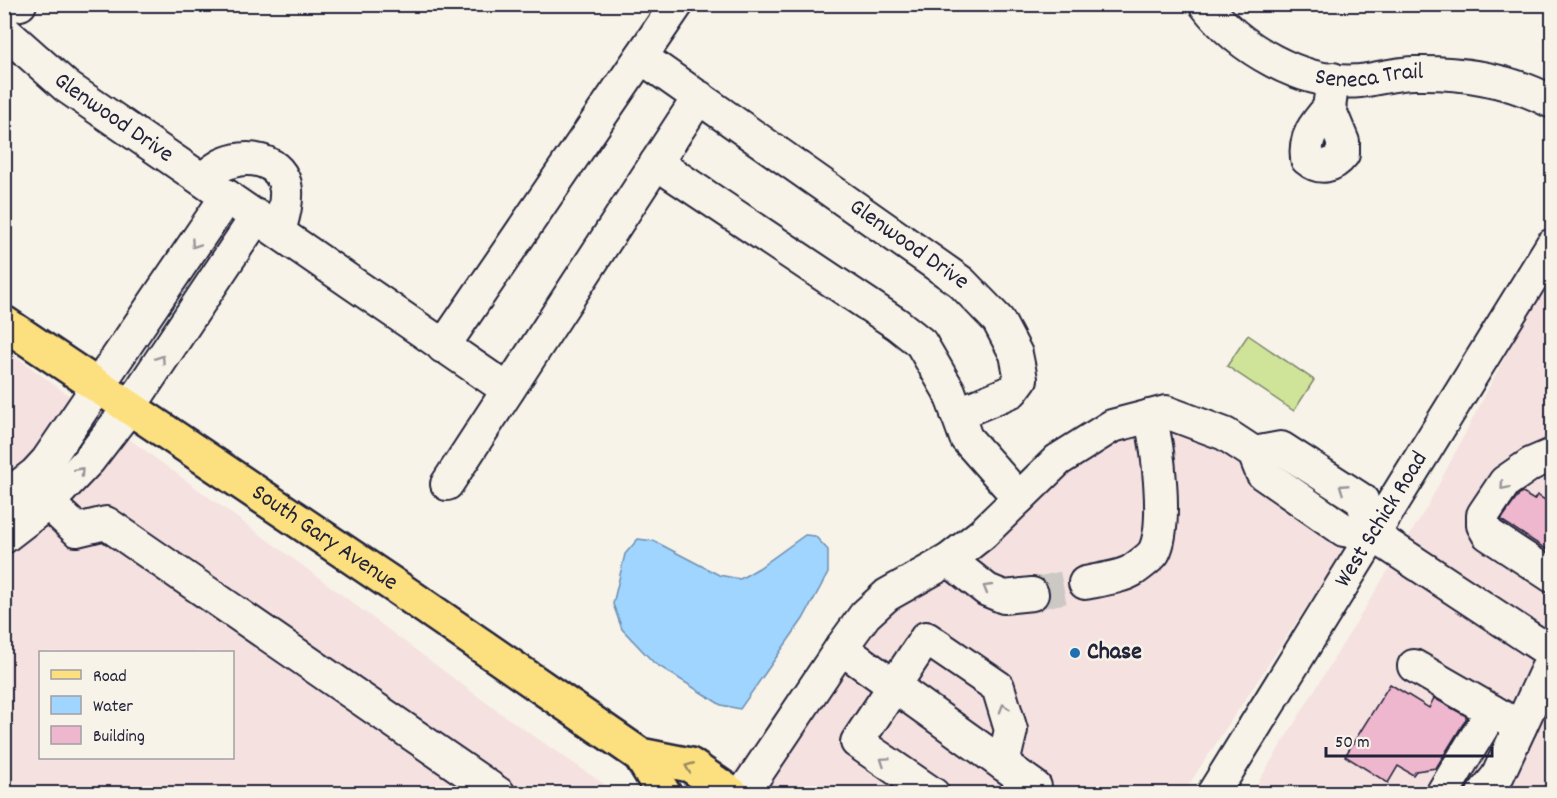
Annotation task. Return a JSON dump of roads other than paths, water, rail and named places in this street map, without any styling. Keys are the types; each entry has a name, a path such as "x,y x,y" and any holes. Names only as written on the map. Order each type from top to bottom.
{"main road":[{"name":"South Gary Avenue","path":"4,323 395,586 640,755 690,765 732,794"},
{"name":"South Gary Avenue","path":"640,755 664,794"}],"street":[{"path":"4,7 20,4"},
{"path":"443,347 677,4"},
{"name":"Seneca Trail","path":"1205,4 1217,20 1256,51 1285,67 1313,77 1330,93 1358,81 1412,72 1452,74 1496,80 1540,95 1552,102"},
{"name":"Glenwood Drive","path":"4,31 67,87 508,390"},
{"name":"Glenwood Drive","path":"641,57 961,282 998,320 1016,354 1021,379 1012,391 957,414"},
{"path":"447,484 699,97"},
{"path":"4,498 35,474 47,461 98,388 215,187 223,164 245,159 262,159 276,168 286,187 285,210 268,224 80,472 48,503 4,537"},
{"path":"656,163 897,324 921,343 949,391 966,438 1019,498"},
{"name":"West Schick Road","path":"1213,794 1552,245"},
{"path":"743,794 841,648 865,615 887,595 949,560 982,534 1058,460 1112,426 1166,412 1225,434 1254,453 1262,473 1344,530 1373,535 1552,655 1497,777 1483,794"},
{"path":"1085,583 1131,572 1153,554 1162,518 1155,432 1150,416"},
{"path":"1552,455 1531,464 1504,482 1484,515 1483,525 1488,534 1552,576"},
{"path":"48,503 77,530 106,523 500,794"},
{"path":"949,560 987,590 1004,597 1032,594"},
{"path":"933,794 857,742 926,638 998,687 1011,730 1003,764"},
{"path":"841,648 1035,787 1036,794"},
{"path":"1414,666 1520,728"},
{"path":"1442,794 1492,711"}],"water":[{"path":"805,535 815,536 828,550 828,573 803,619 740,709 721,705 654,663 622,629 613,604 625,554 638,539 654,541 719,575 740,579"}],"tunnel":[{"path":"1032,594 1085,583"}],"place":[{"name":"Chase","path":"1075,653"}]}
